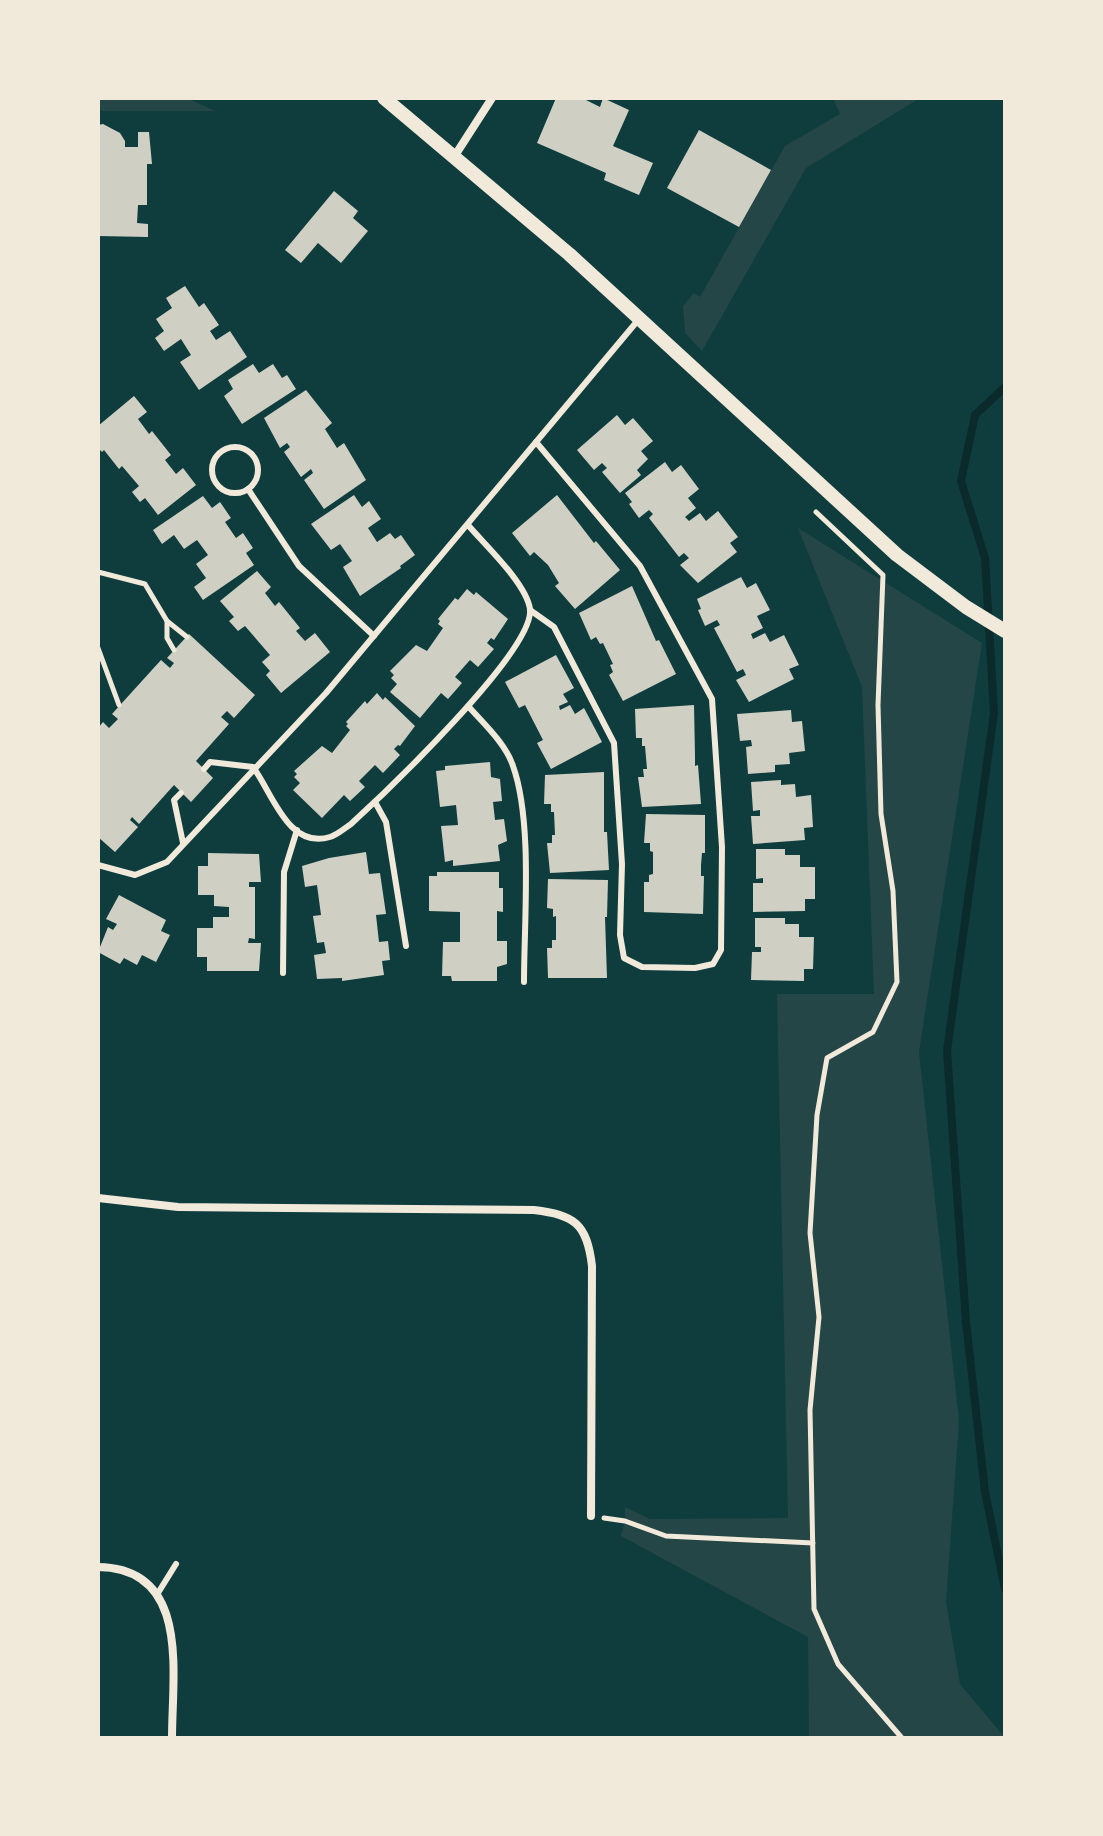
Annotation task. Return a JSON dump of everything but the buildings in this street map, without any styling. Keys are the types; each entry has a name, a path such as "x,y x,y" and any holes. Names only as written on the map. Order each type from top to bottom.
{"street":[{"path":"384,98 569,254 897,555 966,607 1005,631"},
{"path":"454,157 492,98"},
{"path":"98,1198 178,1207 534,1210 561,1213 576,1221 585,1235 592,1266 591,1516"},
{"path":"98,1567 118,1567 139,1576 158,1593 167,1613 172,1640 172,1738"}],"lane":[{"path":"99,869 135,875 167,862 253,767 326,693 639,319"},
{"path":"468,525 521,587 530,610 554,627 614,743 622,864 620,935 624,958 642,967 695,968 713,964 721,950 722,847 712,699 640,566 536,442"},
{"path":"228,447 243,447 254,456 259,470 248,489 233,493 219,486 212,472 221,451 228,447"},
{"path":"248,489 299,566 374,636"},
{"path":"204,769 210,762 253,767 266,784 282,819 307,837 329,837 351,824 375,802 469,707 524,630 530,610"},
{"path":"469,707 493,734 513,764 522,807 524,982"},
{"path":"181,793 174,800 183,843"},
{"path":"375,802 386,822 406,946"},
{"path":"283,973 284,872 297,830"},
{"path":"158,1593 176,1564"}],"path":[{"path":"816,512 883,575 878,705 881,814 893,891 897,982 873,1032 827,1058 817,1115 810,1233 819,1317 810,1410 814,1609 838,1664 902,1738"},
{"path":"98,572 145,584 167,621 187,637"},
{"path":"167,621 167,638 174,650"},
{"path":"98,648 119,705"},
{"path":"591,1516 625,1521 666,1536 813,1543"}],"shaded area":[{"path":"98,98 187,98 215,111 102,111 98,108"},
{"path":"833,98 920,98 806,168 702,351 685,333 683,306 694,293 700,297 785,146 840,114"},
{"path":"798,528 982,643 919,1052 959,1421 946,1602 960,1684 1005,1738 809,1738 808,1637 621,1536 625,1507 650,1519 788,1518 777,994 874,994 862,687"}],"waterway":[{"path":"1005,387 975,415 961,481 985,558 994,713 947,1051 966,1322 985,1492 1005,1589"}]}
